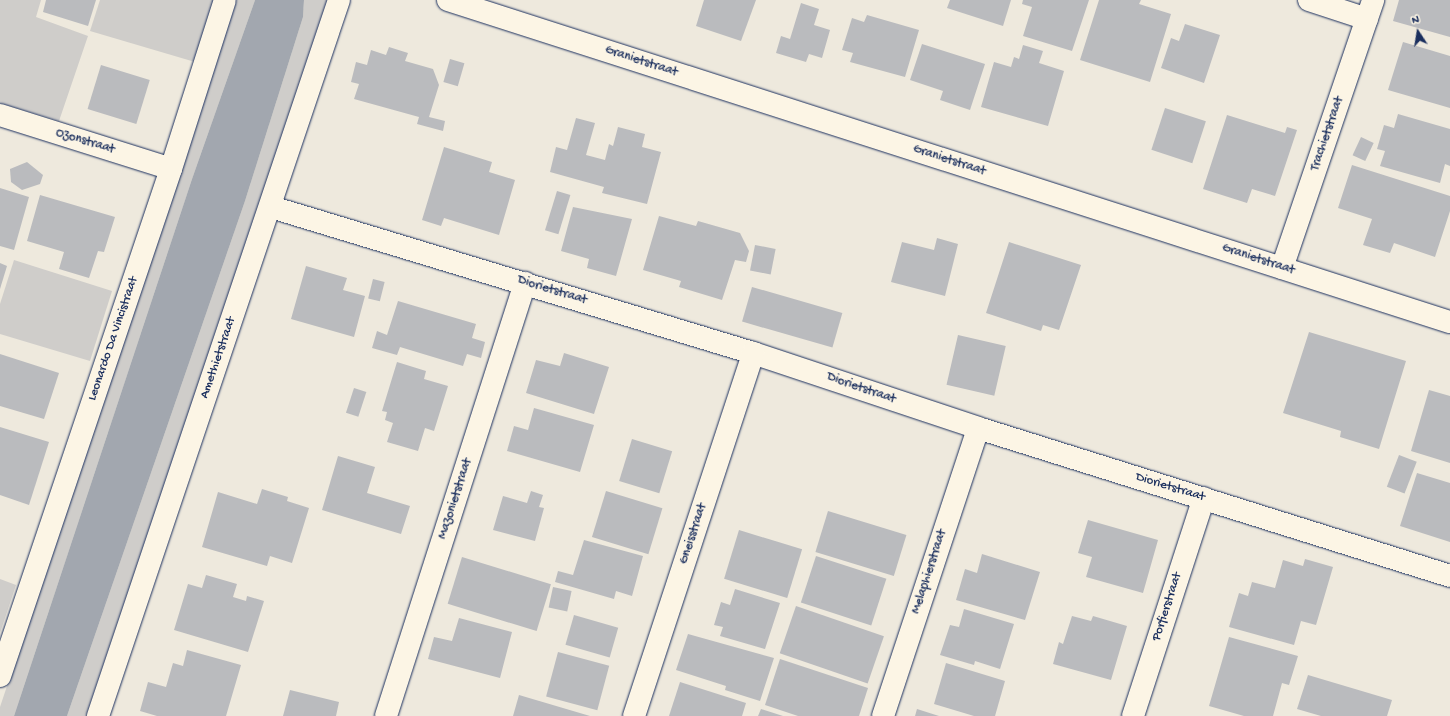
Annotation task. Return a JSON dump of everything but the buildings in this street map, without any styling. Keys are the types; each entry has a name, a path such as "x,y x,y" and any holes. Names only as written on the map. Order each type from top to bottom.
{"street":[{"name":"Leonardo Da Vincistraat","path":"0,676 171,169 225,0"},
{"name":"Amethietstraat","path":"98,716 271,207 339,0"},
{"name":"Granietstraat","path":"448,0 1450,322"},
{"path":"1309,0 1370,9"},
{"name":"Trachietstraat","path":"1282,268 1370,9"},
{"name":"Ozonstraat","path":"0,115 171,169"},
{"name":"Diorietstraat","path":"271,207 754,353 978,428 1450,576"},
{"name":"Mazonietstraat","path":"386,716 525,283"},
{"name":"Gneisstraat","path":"634,716 754,353"},
{"name":"Melaphierstraat","path":"883,716 978,428"},
{"name":"Porfierstraat","path":"1133,716 1204,498"}],"shaded area":[{"path":"0,0 41,0 36,17 88,36 59,121 0,103"},
{"path":"100,0 215,0 195,62 90,31"},
{"path":"237,0 255,0 192,179 14,716 0,716 0,707"},
{"path":"255,0 304,0 303,17 245,201 67,716 14,716 192,179"},
{"path":"304,0 327,0 326,8 86,716 67,716 245,201 303,17"},
{"path":"14,260 112,291 90,361 0,334 0,304"},
{"path":"0,579 16,585 0,633"}]}
